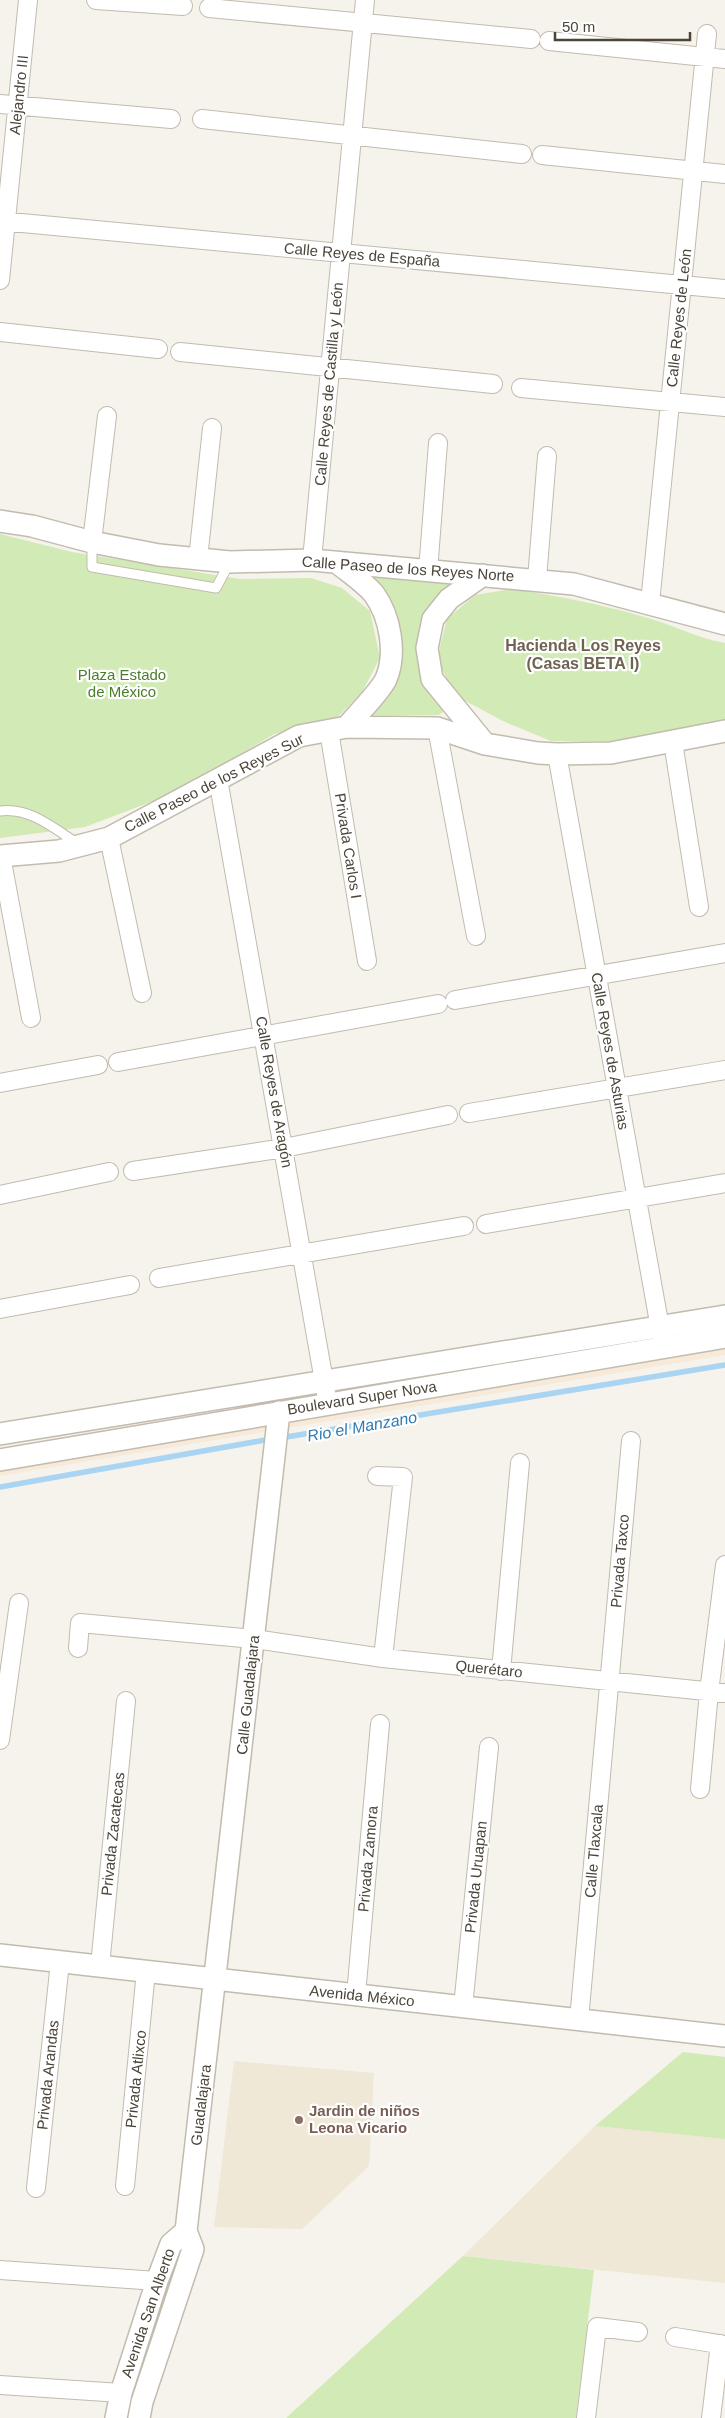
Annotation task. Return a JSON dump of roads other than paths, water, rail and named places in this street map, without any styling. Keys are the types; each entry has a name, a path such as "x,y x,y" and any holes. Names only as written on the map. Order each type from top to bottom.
{"street":[{"name":"Alejandro III","path":"0,280 9,105 28,0"},
{"path":"96,0 183,6"},
{"name":"Calle Reyes de Castilla y León","path":"312,560 365,0"},
{"path":"209,8 725,59"},
{"name":"Calle Reyes de León","path":"650,603 707,34"},
{"path":"9,105 171,119"},
{"path":"202,119 522,154"},
{"path":"542,155 725,174"},
{"name":"Calle Reyes de España","path":"3,221 725,290"},
{"path":"0,332 158,349"},
{"path":"180,352 492,384"},
{"path":"521,388 725,406"},
{"path":"92,542 107,416"},
{"path":"198,559 212,428"},
{"path":"428,571 438,443"},
{"path":"537,579 547,456"},
{"name":"Calle Paseo de los Reyes Norte","path":"0,522 32,526 92,542 160,555 230,562 312,560 339,564 537,579 574,584 725,624"},
{"path":"338,729 386,679 391,653 389,629 384,611 377,599 373,593 339,564"},
{"path":"483,575 449,599 433,620 428,648 432,678 485,744"},
{"path":"437,728 476,936"},
{"name":"Calle Paseo de los Reyes Sur","path":"1,856 59,852 109,838 197,793 218,779 299,736 338,729 437,728 485,744 538,753 557,754 610,753 725,731"},
{"name":"Privada Carlos I","path":"338,729 367,961"},
{"path":"673,742 699,907"},
{"name":"Calle Reyes de Asturias","path":"557,754 662,1337"},
{"name":"Calle Reyes de Aragón","path":"218,779 328,1404"},
{"path":"109,838 142,994"},
{"path":"1,856 31,1018"},
{"path":"118,1062 264,1037 446,1002 725,954"},
{"path":"0,1083 98,1065"},
{"path":"469,1113 725,1070"},
{"path":"133,1172 284,1148 448,1115"},
{"path":"0,1195 109,1172"},
{"path":"486,1224 725,1183"},
{"path":"159,1278 464,1226"},
{"path":"0,1309 130,1285"},
{"name":"Boulevard Super Nova","path":"0,1460 279,1417 328,1404 662,1337 725,1316"},
{"name":"Boulevard Super Nova","path":"0,1434 325,1382 662,1337 725,1337"},
{"name":"Calle Guadalajara","path":"216,1979 279,1417"},
{"name":"Privada Taxco","path":"609,1682 631,1440"},
{"path":"501,1671 520,1463"},
{"path":"376,1476 403,1477 383,1658"},
{"path":"700,1788 717,1692 725,1565"},
{"path":"0,1740 19,1603"},
{"name":"Querétaro","path":"78,1648 80,1623 254,1639 383,1658 717,1692"},
{"name":"Calle Tlaxcala","path":"578,2020 609,1682"},
{"name":"Privada Zacatecas","path":"100,1966 126,1701"},
{"name":"Privada Zamora","path":"356,1995 380,1724"},
{"name":"Privada Uruapan","path":"463,2007 488,1747"},
{"name":"Avenida México","path":"0,1955 725,2036"},
{"name":"Privada Arandas","path":"36,2188 60,1962"},
{"name":"Privada Atlixco","path":"125,2186 146,1971"},
{"name":"Guadalajara","path":"186,2230 216,1979"},
{"name":"Avenida San Alberto","path":"116,2418 121,2393 157,2281 171,2244 186,2230 193,2249 142,2402 139,2418"},
{"path":"0,2270 157,2281"},
{"path":"586,2418 598,2327 638,2332"},
{"path":"675,2337 723,2345 711,2418"},
{"path":"0,2384 121,2393"}],"lane":[{"path":"92,542 92,567 216,588 230,562"},
{"path":"0,811 7,810 38,817 81,846"}],"waterway":[{"name":"Rio el Manzano","path":"280,1438 725,1365"},
{"name":"Rio el Manzano","path":"0,1487 271,1439"}],"place":[{"name":"Jardin de niños Leona Vicario","path":"299,2120"}],"district":[{"name":"Hacienda Los Reyes (Casas BETA I)","path":"583,654"}],"park label":[{"name":"Plaza Estado de México","path":"122,684"}]}
